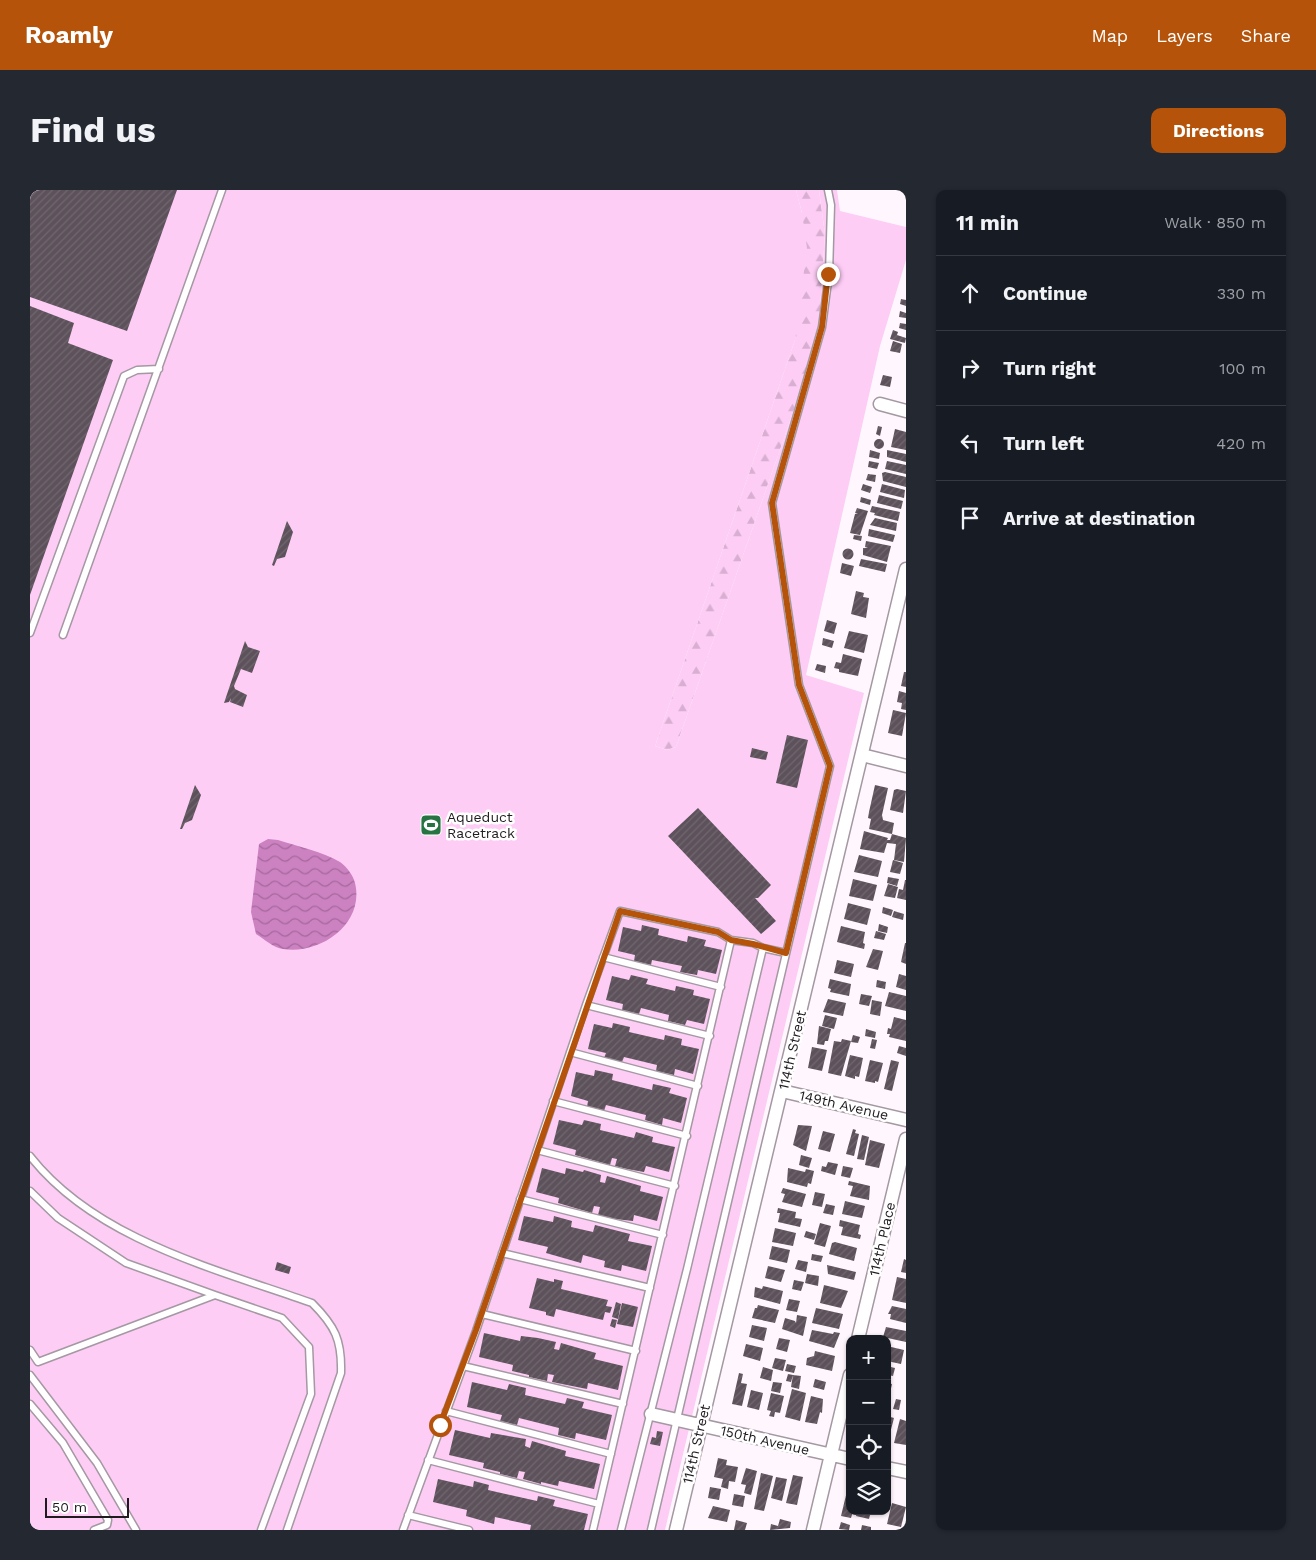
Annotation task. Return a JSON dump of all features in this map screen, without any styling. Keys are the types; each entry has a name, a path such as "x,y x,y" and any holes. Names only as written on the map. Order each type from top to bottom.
{"street":[{"path":"880,404 906,411"},
{"name":"114th Street","path":"676,1530 906,570"},
{"path":"862,755 906,766"},
{"name":"149th Avenue","path":"782,1091 906,1120"},
{"name":"114th Place","path":"859,1335 906,1139"},
{"path":"813,1530 849,1380"},
{"name":"150th Avenue","path":"651,1414 846,1458"},
{"path":"891,1469 906,1472"}],"lane":[{"path":"64,635 222,190"},
{"path":"651,1530 830,766 799,685 772,503 822,327 828,274 831,205 828,190"},
{"path":"30,634 124,376 137,370 159,369"},
{"path":"403,1530 482,1314 553,1101 620,911 718,932 731,940 786,953"},
{"path":"593,1530 687,1136 731,940"},
{"path":"621,1530 651,1414 763,948"},
{"path":"603,957 720,987"},
{"path":"586,1005 710,1036"},
{"path":"570,1052 698,1086"},
{"path":"553,1101 687,1136"},
{"path":"537,1150 675,1186"},
{"path":"30,1156 44,1174 88,1209 145,1243 312,1303 331,1322 342,1352 341,1373 288,1530"},
{"path":"31,1193 58,1218 126,1263 282,1318 309,1347 311,1394 260,1530"},
{"path":"520,1199 663,1235"},
{"path":"502,1254 650,1288"},
{"path":"30,1350 38,1362 215,1294"},
{"path":"482,1314 636,1351"},
{"path":"463,1366 623,1404"},
{"path":"30,1375 97,1463 136,1530"},
{"path":"30,1404 62,1443 108,1520 107,1525 94,1530"},
{"path":"446,1411 612,1454"},
{"path":"428,1460 599,1504"},
{"path":"408,1515 468,1530"}],"green space":[{"name":"Aqueduct Racetrack","path":"30,190 796,190 802,213 807,248 795,340 655,746 667,750 676,747 796,404 819,324 825,234 819,190 837,190 840,211 906,227 906,260 880,346 806,675 864,693 665,1530 30,1530"},
{"path":"796,190 819,190 825,234 819,324 796,404 676,747 667,750 655,746 795,340 802,213"}],"water":[{"path":"268,839 278,840 326,855 340,862 351,874 355,883 356,898 353,911 337,934 325,942 297,950 283,949 256,934 251,912 259,844"}],"building":[{"path":"30,190 177,190 127,331 30,297"},
{"path":"901,299 906,300 906,306 900,304"},
{"path":"30,306 74,323 68,343 113,360 30,595"},
{"path":"900,311 906,313 906,318 899,317"},
{"path":"900,323 906,324 906,330 899,328"},
{"path":"893,330 898,332 897,335 906,338 905,343 890,339"},
{"path":"893,341 902,344 900,353 890,351"},
{"path":"883,375 892,377 890,387 880,385"},
{"path":"878,426 882,427 880,436 876,434"},
{"path":"895,429 906,432 906,450 891,447"},
{"path":"879,439 884,444 879,449 874,444"},
{"path":"870,450 880,453 879,459 869,457"},
{"path":"887,450 906,454 906,462 887,457"},
{"path":"869,461 879,463 877,469 868,467"},
{"path":"887,461 906,465 906,474 885,469"},
{"path":"882,473 906,477 906,487 883,481"},
{"path":"868,474 876,475 875,482 866,480"},
{"path":"863,484 872,487 870,493 861,490"},
{"path":"882,484 905,490 904,498 880,492"},
{"path":"879,495 903,501 901,509 877,503"},
{"path":"861,497 871,500 870,505 860,502"},
{"path":"872,506 900,512 898,521 874,515 875,513 870,512"},
{"path":"857,508 868,511 860,535 850,533 855,514 858,513 855,513"},
{"path":"875,518 897,523 896,531 870,525"},
{"path":"287,521 293,532 285,557 277,559 274,566 272,565"},
{"path":"869,529 895,535 893,542 868,536"},
{"path":"854,535 862,536 861,541 853,539"},
{"path":"866,541 891,546 887,562 863,555 863,548 868,548 865,547"},
{"path":"846,549 850,549 853,554 852,558 846,559 843,556 843,552"},
{"path":"861,559 887,564 885,572 859,566"},
{"path":"842,563 854,566 851,576 840,573"},
{"path":"856,591 864,593 863,597 869,598 866,618 851,614"},
{"path":"827,620 837,623 834,634 824,631"},
{"path":"849,631 868,635 864,653 844,648"},
{"path":"823,638 834,641 832,648 822,645"},
{"path":"245,641 248,647 260,651 252,673 241,669 234,686 235,689 247,695 243,707 230,702 231,698 229,702 224,703"},
{"path":"843,654 862,659 858,676 839,672 839,669 834,668 836,662 841,663"},
{"path":"817,664 826,666 825,673 815,670"},
{"path":"904,672 906,672 906,687 901,686"},
{"path":"899,691 906,693 906,710 901,709 902,703 897,702"},
{"path":"893,710 906,713 902,736 888,733"},
{"path":"787,735 808,740 797,788 776,783"},
{"path":"752,748 768,752 766,760 750,757"},
{"path":"195,785 201,795 192,820 185,823 182,829 180,829"},
{"path":"875,785 888,788 882,815 883,820 894,823 892,834 869,829 871,819 868,818"},
{"path":"894,790 906,791 903,813 890,810"},
{"path":"698,808 771,885 758,898 755,898 776,921 761,934 668,836"},
{"path":"864,831 888,838 887,840 890,840 892,834 906,838 904,862 894,860 896,844 887,843 884,853 860,849"},
{"path":"859,855 882,861 878,877 854,872"},
{"path":"893,860 903,863 900,874 890,872"},
{"path":"888,877 899,879 897,886 887,883"},
{"path":"853,879 877,885 873,901 849,896"},
{"path":"905,880 906,900 897,898 899,889 903,890"},
{"path":"888,884 898,887 895,898 884,896"},
{"path":"848,903 871,909 867,925 844,919"},
{"path":"883,907 893,910 891,916 882,913"},
{"path":"894,911 904,914 903,920 892,917"},
{"path":"879,924 888,927 887,933 878,931"},
{"path":"642,925 659,929 658,935 687,942 688,936 706,940 704,946 722,950 716,974 698,970 697,975 680,972 682,966 652,960 651,965 634,961 635,955 618,951 623,927 641,931"},
{"path":"841,926 865,932 864,949 837,942"},
{"path":"876,931 886,934 884,940 874,938"},
{"path":"906,943 906,964 901,962"},
{"path":"873,949 883,951 878,970 866,967"},
{"path":"837,960 854,964 851,977 834,973"},
{"path":"899,974 906,976 906,990 896,987"},
{"path":"631,975 648,979 646,984 675,991 676,986 694,990 693,995 710,999 704,1024 687,1020 685,1025 668,1021 669,1015 641,1008 639,1014 622,1010 623,1004 606,1000 612,976 629,980"},
{"path":"830,979 851,984 849,996 830,992 831,989 828,988"},
{"path":"877,980 886,982 885,989 876,987"},
{"path":"889,992 906,996 906,1011 885,1006"},
{"path":"861,994 872,996 869,1006 859,1004"},
{"path":"828,999 846,1003 843,1016 823,1012"},
{"path":"872,1000 882,1002 880,1016 870,1014"},
{"path":"825,1015 837,1018 834,1029 822,1026"},
{"path":"894,1017 906,1020 906,1041 889,1037 890,1034 887,1034 888,1028 891,1029"},
{"path":"613,1023 630,1027 629,1032 664,1040 665,1035 682,1039 681,1045 699,1049 693,1074 675,1069 674,1075 656,1071 657,1065 624,1057 622,1062 604,1058 606,1053 588,1049 594,1024 612,1028"},
{"path":"819,1026 831,1029 828,1041 825,1041 824,1045 817,1044"},
{"path":"866,1029 876,1032 875,1038 865,1036"},
{"path":"853,1035 860,1037 858,1043 851,1042"},
{"path":"842,1039 851,1041 841,1076 828,1073 834,1041 841,1042"},
{"path":"872,1039 877,1040 875,1049 870,1048"},
{"path":"899,1046 906,1048 906,1056 897,1053"},
{"path":"812,1047 827,1050 822,1071 808,1068"},
{"path":"850,1055 863,1058 859,1077 855,1076 855,1079 845,1076"},
{"path":"870,1060 883,1063 878,1082 875,1081 875,1083 865,1081"},
{"path":"891,1060 899,1062 892,1091 884,1089"},
{"path":"595,1070 613,1074 612,1080 652,1090 653,1084 671,1088 669,1093 687,1098 681,1123 663,1118 662,1125 645,1120 646,1115 606,1105 604,1111 587,1107 588,1101 571,1096 576,1072 594,1076"},
{"path":"559,1120 582,1125 584,1120 601,1124 600,1130 634,1138 636,1132 653,1137 652,1142 675,1147 669,1172 646,1166 644,1172 627,1169 615,1166 617,1159 612,1158 610,1165 575,1155 576,1150 553,1144"},
{"path":"798,1125 812,1126 806,1151 793,1145"},
{"path":"853,1129 856,1130 855,1133 859,1134 854,1156 846,1154"},
{"path":"823,1131 835,1134 830,1152 818,1149"},
{"path":"862,1135 869,1137 864,1160 857,1159"},
{"path":"870,1140 885,1144 879,1168 865,1165"},
{"path":"801,1155 812,1158 809,1168 799,1165"},
{"path":"828,1162 838,1164 835,1175 821,1171 822,1166 826,1167"},
{"path":"843,1166 853,1168 850,1178 841,1176"},
{"path":"542,1168 565,1174 566,1168 583,1172 584,1170 601,1175 600,1182 605,1183 607,1176 641,1186 640,1191 663,1197 657,1221 634,1215 633,1221 615,1219 598,1215 600,1207 594,1206 592,1213 558,1203 559,1198 536,1192"},
{"path":"788,1168 805,1172 806,1169 814,1171 811,1184 808,1183 807,1187 787,1182"},
{"path":"849,1181 870,1186 869,1200 850,1196 853,1186 848,1185"},
{"path":"783,1188 806,1194 802,1207 782,1202 785,1194 781,1193"},
{"path":"815,1192 825,1194 822,1207 812,1205"},
{"path":"845,1201 865,1206 862,1218 842,1214"},
{"path":"826,1204 835,1206 833,1215 823,1213"},
{"path":"778,1208 796,1212 795,1218 802,1219 800,1227 778,1222 780,1213 777,1213"},
{"path":"524,1216 553,1222 554,1216 572,1221 571,1227 593,1232 595,1225 630,1234 628,1241 652,1246 646,1271 622,1265 621,1271 604,1267 605,1261 583,1255 581,1263 546,1253 548,1247 518,1240"},
{"path":"840,1220 860,1225 858,1234 861,1235 860,1239 841,1235 843,1227 839,1226"},
{"path":"820,1223 831,1226 825,1247 814,1244"},
{"path":"775,1228 796,1233 793,1246 772,1242"},
{"path":"806,1231 816,1234 814,1240 804,1237"},
{"path":"835,1242 857,1248 854,1261 829,1254 832,1243"},
{"path":"772,1246 790,1250 787,1263 769,1259"},
{"path":"812,1254 823,1256 821,1262 811,1260"},
{"path":"904,1259 906,1260 906,1273 901,1272"},
{"path":"798,1260 808,1262 806,1272 795,1269"},
{"path":"277,1262 291,1267 289,1274 275,1270"},
{"path":"827,1265 856,1272 854,1280 828,1274"},
{"path":"768,1266 785,1270 781,1282 765,1278"},
{"path":"807,1274 819,1276 818,1286 805,1283"},
{"path":"897,1277 906,1279 906,1303 892,1300"},
{"path":"537,1278 554,1282 554,1279 563,1281 561,1289 608,1300 606,1306 612,1307 610,1313 605,1312 603,1320 556,1309 554,1317 546,1315 546,1312 529,1308"},
{"path":"794,1280 804,1282 801,1291 792,1289"},
{"path":"824,1285 848,1291 841,1308 820,1303"},
{"path":"763,1286 783,1291 780,1304 754,1297 755,1287 762,1289"},
{"path":"789,1299 800,1301 797,1312 786,1310"},
{"path":"616,1302 621,1304 618,1319 612,1317"},
{"path":"622,1303 638,1307 633,1327 617,1324"},
{"path":"758,1305 779,1310 775,1323 752,1318"},
{"path":"892,1306 906,1309 906,1323 890,1319 891,1314 888,1314"},
{"path":"816,1308 843,1314 839,1329 812,1323"},
{"path":"797,1315 807,1317 803,1336 782,1329 785,1318 796,1323"},
{"path":"612,1319 617,1320 615,1328 610,1326"},
{"path":"752,1325 767,1328 764,1341 749,1337"},
{"path":"886,1327 906,1331 906,1342 891,1339 891,1335 884,1335"},
{"path":"812,1330 833,1334 834,1332 840,1333 834,1348 809,1341"},
{"path":"484,1333 520,1341 521,1336 538,1338 556,1342 554,1349 559,1350 561,1343 596,1353 594,1359 623,1366 618,1390 588,1383 587,1389 552,1382 554,1375 548,1374 547,1381 529,1377 529,1375 512,1371 513,1365 479,1357"},
{"path":"779,1338 790,1340 787,1352 776,1349"},
{"path":"746,1344 763,1348 760,1361 743,1356"},
{"path":"891,1347 904,1350 901,1364 891,1362"},
{"path":"815,1351 835,1356 832,1371 806,1365 807,1358 814,1356"},
{"path":"775,1358 786,1360 783,1371 772,1368"},
{"path":"787,1364 796,1366 794,1373 785,1371"},
{"path":"763,1367 773,1370 771,1381 760,1378"},
{"path":"891,1367 895,1368 893,1376 891,1376"},
{"path":"739,1373 743,1374 741,1383 747,1384 742,1406 732,1404"},
{"path":"788,1374 793,1375 791,1382 786,1381"},
{"path":"793,1375 801,1376 799,1389 791,1387"},
{"path":"815,1379 826,1382 824,1390 813,1387"},
{"path":"472,1382 507,1390 509,1384 526,1388 525,1395 565,1404 567,1398 584,1402 582,1408 612,1415 606,1440 576,1433 575,1439 558,1435 559,1428 519,1418 517,1425 500,1421 502,1415 467,1407"},
{"path":"773,1382 782,1383 780,1393 771,1391"},
{"path":"792,1389 806,1393 800,1421 785,1417"},
{"path":"751,1390 763,1393 759,1410 747,1407"},
{"path":"771,1393 784,1396 780,1413 775,1412 774,1417 769,1416 771,1411 767,1410"},
{"path":"811,1396 823,1399 822,1413 820,1412 817,1424 805,1422"},
{"path":"896,1399 901,1400 899,1410 893,1409"},
{"path":"891,1417 894,1418 891,1430"},
{"path":"900,1419 906,1421 906,1445 894,1443"},
{"path":"455,1430 490,1438 491,1433 526,1439 525,1446 530,1448 532,1441 566,1451 565,1456 600,1464 594,1489 559,1481 558,1486 541,1482 541,1484 523,1479 525,1472 519,1471 517,1478 483,1468 484,1463 449,1455"},
{"path":"657,1431 663,1432 660,1446 650,1444 652,1437 656,1438"},
{"path":"718,1458 727,1460 726,1465 738,1467 735,1482 729,1481 728,1489 721,1487 723,1479 714,1477"},
{"path":"746,1468 757,1471 751,1495 744,1493 746,1485 741,1484"},
{"path":"761,1473 773,1476 764,1511 754,1509"},
{"path":"793,1475 803,1477 797,1505 786,1503"},
{"path":"776,1477 787,1479 782,1501 771,1498"},
{"path":"438,1479 473,1487 474,1481 489,1485 488,1490 537,1501 538,1496 555,1500 553,1506 588,1514 584,1530 530,1530 531,1525 495,1517 494,1524 466,1516 467,1510 433,1502"},
{"path":"710,1487 721,1489 719,1500 708,1498"},
{"path":"734,1494 745,1496 743,1507 732,1505"},
{"path":"846,1495 846,1515 852,1515 851,1518 841,1516"},
{"path":"892,1503 906,1507 901,1527 887,1524 889,1515 891,1515"},
{"path":"713,1506 730,1510 727,1522 708,1518"},
{"path":"856,1515 870,1515 869,1519"},
{"path":"780,1519 791,1522 790,1528 770,1530 771,1524 778,1526"},
{"path":"736,1520 747,1523 745,1530 734,1530"},
{"path":"841,1522 850,1525 849,1530 839,1529"},
{"path":"862,1525 871,1527 871,1530 861,1530"}],"place":[{"name":"Aqueduct Racetrack","path":"431,825"}],"route":[{"path":"440,1425 476,1330 586,1005 620,911 718,932 731,940 786,953 830,766 799,685 772,503 822,327 828,274"}]}
